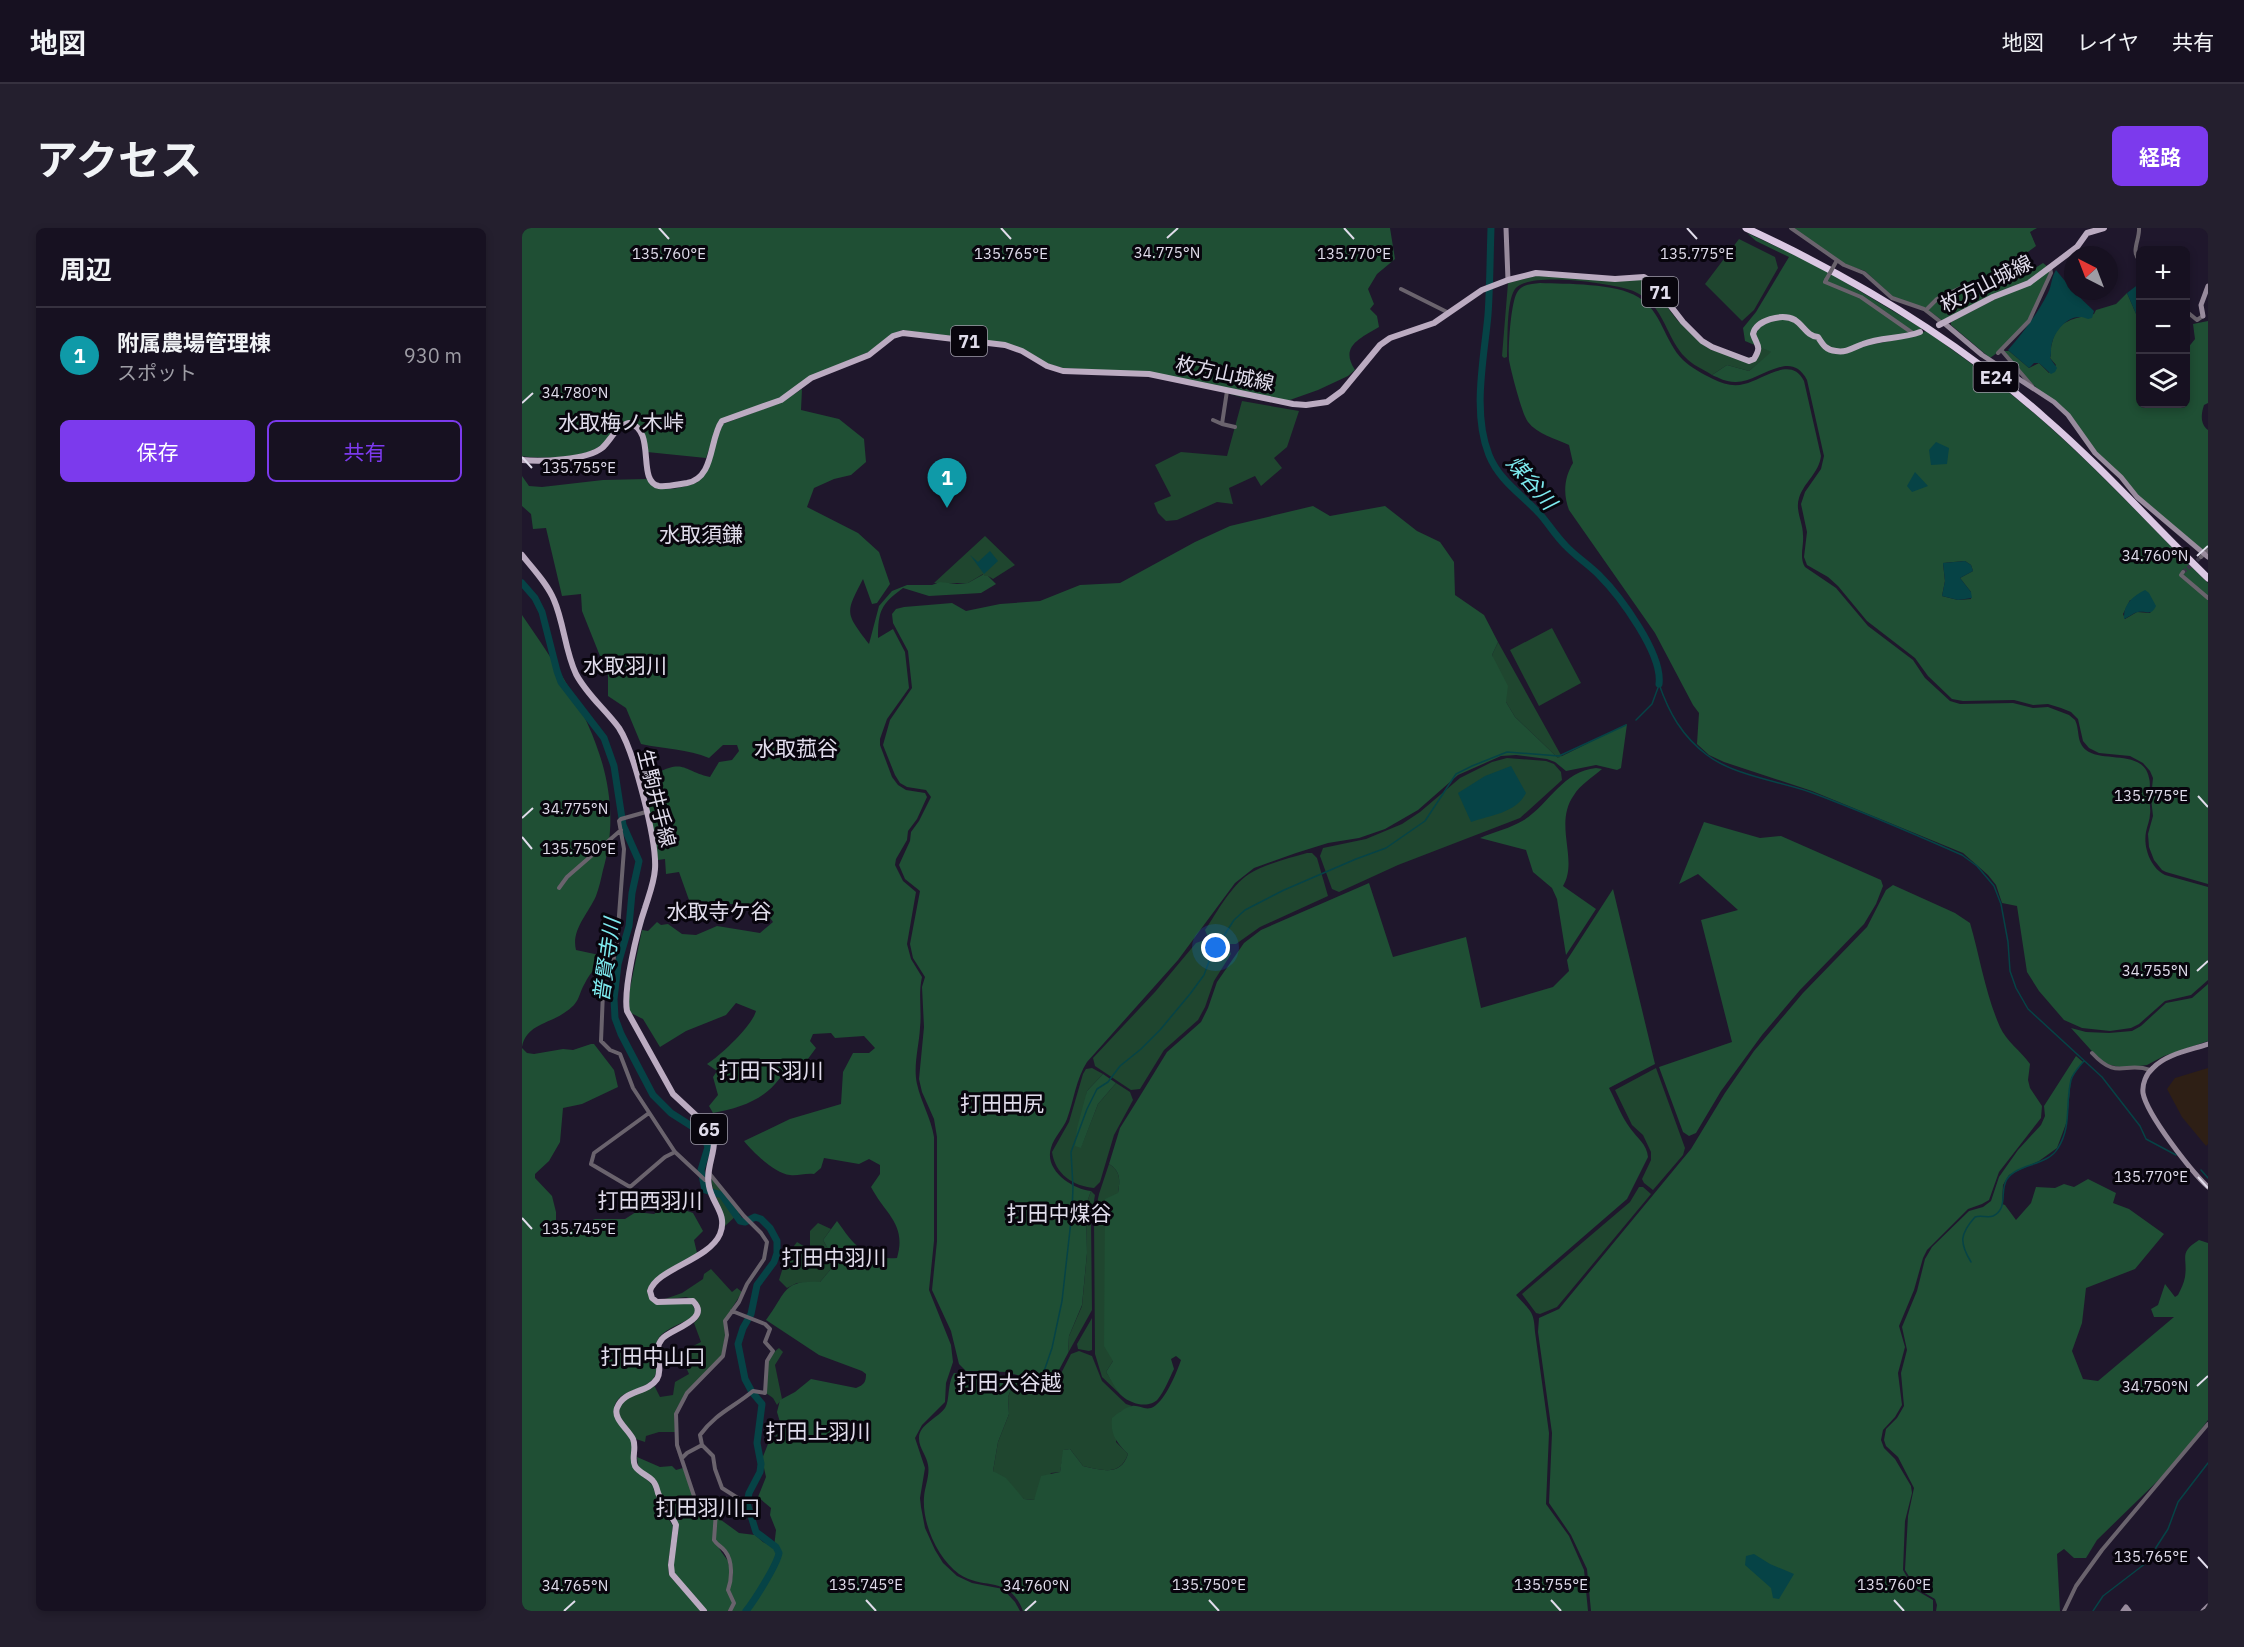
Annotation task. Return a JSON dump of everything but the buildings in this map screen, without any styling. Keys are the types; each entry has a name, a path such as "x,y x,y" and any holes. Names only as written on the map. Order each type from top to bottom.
{"highway":[{"name":"E24","path":"1746,228 1820,263 1876,295 1917,320 1984,368 2077,447 2208,576"},
{"name":"E24","path":"1751,228 1816,258 1860,283 1923,321 1993,371 2079,445 2208,576"}],"main road":[{"name":"枚方山城線","path":"1942,324 1993,297 2029,283 2077,247 2087,233 2104,228"},
{"name":"枚方山城線","path":"522,460 590,454 603,447 620,427 629,423 635,425 642,434 648,474 653,483 660,486 692,482 702,475 723,421 781,400 811,378 869,355 893,336 903,333 1010,346 1042,364 1063,371 1149,374 1306,405 1327,402 1342,391 1380,345 1390,338 1434,323 1486,288 1508,280 1541,273 1615,279 1644,277 1652,282 1683,322 1702,341 1749,361 1754,358 1759,348 1753,334 1756,327 1764,322 1783,318 1795,320 1811,336 1818,337 1826,348 1833,351 1849,350 1866,343 1917,333"},
{"name":"生駒井手線","path":"522,555 545,583 553,598 578,676 588,692 617,726 632,757 654,849 655,872 639,931 626,998 627,1008 673,1094 712,1133 714,1144 708,1176"},
{"path":"704,1611 673,1576 671,1565 676,1525 664,1508 654,1483 636,1467 634,1442 616,1411 620,1402 627,1395 656,1380 659,1373 658,1346 662,1339 697,1316 698,1307 693,1301 662,1303 654,1299 650,1291 657,1280 698,1256 718,1238 722,1227 722,1216 710,1189 708,1176"}],"street":[{"path":"1506,228 1508,280"},
{"path":"1791,228 1837,261 1864,273 1892,298 1926,310 1982,355 2032,387 2068,416 2095,453 2121,477 2137,497 2205,554"},
{"path":"2136,255 2135,246 2139,228"},
{"path":"1837,261 1825,282 1861,297 1917,333"},
{"path":"2032,387 2000,352 2031,317 2051,273 2050,268"},
{"path":"1926,310 1937,299 1971,283"},
{"path":"2190,314 2197,320 2203,316 2201,305 2208,285"},
{"path":"1401,289 1449,314"},
{"path":"1222,424 1227,391"},
{"path":"1213,420 1234,427"},
{"path":"2183,572 2181,575 2187,582 2208,598"},
{"path":"646,812 620,819 624,849 617,942 613,962 604,968 602,1041 609,1050 620,1054 633,1088 675,1152 705,1180 708,1176 767,1242 764,1259 725,1321 723,1356 687,1393 676,1414 676,1445 695,1499 709,1504 715,1510 714,1540 724,1550 730,1563 732,1579 728,1590 734,1603 730,1611"},
{"path":"559,888 567,877 621,830"},
{"path":"2208,1044 2166,1059 2150,1070 2143,1090 2148,1108 2187,1165 2208,1187"},
{"path":"2092,1053 2110,1068 2150,1070"},
{"path":"650,1113 594,1154 591,1164 630,1187 665,1157 675,1152"},
{"path":"732,1311 765,1324 770,1329 765,1342 773,1351 767,1361 765,1393 753,1391 744,1400 716,1416 700,1435 702,1445 713,1456 722,1488 741,1500"},
{"path":"2064,1611 2076,1586 2097,1557 2208,1424"},
{"path":"682,1458 702,1445"},
{"path":"2203,1611 2208,1606"},
{"path":"2123,1611 2126,1607 2129,1611"}],"shaded area":[{"path":"522,228 1390,228 1395,259 1377,274 1368,289 1374,304 1370,309 1377,316 1379,327 1359,339 1351,349 1349,355 1355,370 1348,376 1318,390 1287,401 1241,397 1185,381 1117,371 1063,368 1045,363 1027,351 1006,343 902,330 890,335 871,351 818,373 780,398 718,423 706,458 647,452 645,437 641,429 630,421 608,440 586,453 538,457 522,456"},
{"path":"1793,228 2037,228 2030,232 2036,246 2014,262 2019,278 2043,263 2048,267 2034,278 1943,321 1925,308 1893,297 1865,271 1844,264"},
{"path":"1747,233 1818,266 1923,329 1877,343 1839,350 1822,343 1792,317 1754,326 1757,346 1745,341 1743,328 1756,312 1789,257 1756,241"},
{"path":"1739,239 1775,257 1778,268 1754,310 1742,321 1705,284"},
{"path":"2056,270 2064,280 2064,300 2082,300 2094,311 2092,318 2071,319 2057,332 2051,345 2050,358 2057,368 2051,374 2039,363 2034,363 2029,368 2008,350 2025,330 2039,308 2049,290"},
{"path":"2050,271 2028,320 2001,350 1990,358 1951,325 1951,322"},
{"path":"1536,276 1644,279 1677,320 1711,350 1756,359 1761,347 1772,352 1749,371 1727,365 1712,375 1685,357 1654,306 1641,295 1603,284 1551,280 1523,284 1515,289 1510,303 1507,357 1504,358 1502,356 1508,283"},
{"path":"1540,283 1577,284 1629,292 1646,303 1652,310 1683,360 1721,382 1740,385 1784,369 1798,374 1804,381 1821,456 1820,462 1801,492 1798,503 1803,530 1802,559 1805,567 1836,588 1868,626 1913,660 1925,678 1950,701 1960,704 2013,703 2033,708 2048,707 2069,715 2075,720 2079,740 2086,750 2102,756 2131,760 2146,769 2150,782 2150,818 2145,838 2152,863 2165,875 2208,887 2208,980 2191,995 2165,1001 2139,1024 2131,1028 2110,1031 2082,1028 2064,1020 2039,991 2027,972 2017,906 2002,903 1996,885 1963,853 1812,791 1724,762 1709,755 1697,744 1699,713 1655,633 1569,510 1565,486 1573,463 1569,445 1536,430 1528,422 1523,410 1509,360 1512,313 1518,291 1522,287"},
{"path":"2136,286 2136,314 2127,293"},
{"path":"2127,293 2136,314 2136,408 2190,408 2190,345 2195,339 2193,324 2208,321 2208,403 2204,405 2202,415 2202,422 2208,430 2208,548 2204,551 2151,508 2096,452 2077,425 2025,377 2004,351 2009,351 2029,368 2039,363 2049,373 2056,365 2050,358 2052,343 2058,329 2068,321 2094,314 2096,310 2116,304"},
{"path":"1783,319 1790,320 1810,332 1833,352 1911,337 1926,331 1985,374 2064,439 2208,583 2208,884 2166,872 2154,860 2149,847 2148,834 2153,816 2151,798 2153,778 2143,763 2130,756 2099,753 2089,748 2083,741 2078,719 2071,712 2061,708 2014,700 1963,701 1952,699 1928,676 1915,658 1867,621 1838,586 1828,577 1807,565 1804,557 1807,532 1801,504 1805,492 1821,469 1824,456 1807,380 1800,371 1783,366 1744,381 1726,381 1712,375 1727,365 1749,371 1771,352 1760,347 1755,336 1761,324","holes":["1965,561 1971,565 1973,571 1960,578 1971,592 1971,599 1958,600 1942,596 1945,581 1943,563","2130,600 2155,606 2150,613 2137,612 2125,619 2123,614"]},
{"path":"802,389 801,410 839,419 864,439 866,462 851,475 834,479 814,488 807,507 858,533 879,552 890,584 877,603 872,604 863,579 853,599 850,613 855,625 869,644 879,606 892,591 907,585 932,585 940,582 968,583 984,574 996,584 981,593 929,596 903,588 885,604 880,615 878,638 893,629 905,652 909,688 887,719 880,745 892,777 898,785 906,790 925,793 927,797 917,819 908,831 907,840 895,865 903,881 916,892 907,944 911,959 922,977 916,1077 934,1137 934,1241 929,1290 951,1345 953,1362 946,1383 945,1402 922,1425 915,1438 925,1468 920,1498 921,1507 925,1528 943,1563 957,1576 972,1583 1003,1589 1020,1611 731,1611 735,1603 729,1590 732,1568 716,1542 717,1517 739,1533 755,1535 774,1547 776,1530 770,1515 771,1508 758,1497 766,1477 762,1459 768,1444 782,1429 777,1412 780,1400 811,1379 856,1388 864,1383 866,1377 862,1371 819,1355 766,1320 786,1290 798,1283 820,1282 836,1263 823,1240 837,1221 849,1238 868,1254 876,1257 897,1258 899,1246 897,1228 871,1187 880,1174 880,1165 869,1159 859,1164 824,1158 821,1168 814,1174 790,1175 771,1166 744,1141 790,1119 841,1104 843,1072 853,1053 869,1053 875,1048 864,1036 835,1038 831,1033 813,1034 810,1041 816,1048 799,1071 796,1079 780,1078 767,1092 751,1102 713,1113 709,1106 718,1095 713,1077 717,1071 707,1064 742,1032 756,1011 736,1003 726,1015 686,1031 660,1047 643,1019 629,1012 628,998 642,930 648,931 657,922 661,925 668,924 682,934 696,935 717,926 760,933 773,922 762,907 689,900 679,872 666,874 665,859 658,860 647,806 657,803 657,773 679,767 710,777 719,762 732,760 739,751 737,745 723,745 709,758 684,751 641,744 626,708 608,696 608,676 582,611 581,594 562,596 546,528 533,529 531,514 522,506 522,476 529,486 542,487 603,480 647,479 657,487 669,489 698,482 723,424 782,402"},
{"path":"1242,401 1299,411 1287,447 1274,458 1282,468 1261,486 1255,476 1229,488 1233,504 1217,502 1177,520 1166,521 1158,513 1154,503 1171,496 1155,465 1181,452 1227,456"},
{"path":"1936,442 1949,448 1947,464 1931,465 1929,450"},
{"path":"1915,472 1928,486 1912,492 1907,486"},
{"path":"1313,506 1330,516 1385,506 1417,531 1440,542 1454,562 1455,595 1484,615 1498,642 1492,655 1508,686 1506,702 1515,717 1558,758 1627,724 1621,768 1617,770 1596,765 1566,771 1547,759 1516,755 1501,756 1458,775 1418,810 1385,829 1359,838 1328,843 1254,868 1235,883 1178,960 1087,1062 1078,1082 1067,1119 1052,1144 1050,1156 1056,1171 1076,1187 1091,1191 1086,1205 1087,1253 1082,1305 1069,1336 1068,1353 1050,1387 1042,1389 1007,1372 966,1371 959,1364 951,1331 932,1290 937,1241 937,1137 934,1119 919,1079 924,1027 922,987 925,977 913,958 910,944 920,891 905,879 899,865 910,841 911,832 931,797 926,790 907,787 900,783 883,745 890,720 912,688 908,651 893,623 892,614 896,609 904,607 952,603 966,611 1000,604 1040,601 1080,585 1120,583 1195,542 1230,526"},
{"path":"985,536 1015,565 993,579 988,576 984,577 983,574 968,583 934,583"},
{"path":"990,551 998,561 984,574 970,555 978,562"},
{"path":"1965,561 1971,565 1973,571 1960,578 1971,592 1972,598 1958,600 1942,596 1945,581 1943,563"},
{"path":"2145,590 2156,606 2154,609 2151,612 2136,613 2124,619 2125,609 2130,601"},
{"path":"522,615 561,673 592,735 603,767 609,801 610,835 597,893 581,922 575,943 576,950 604,956 587,979 573,1006 558,1017 533,1029 524,1040 522,1047"},
{"path":"1552,628 1581,683 1539,706 1510,650"},
{"path":"1498,642 1562,757 1558,758 1515,717 1506,702 1492,655"},
{"path":"1507,758 1546,761 1554,764 1561,772 1562,780 1520,818 1398,865 1339,892 1332,889 1320,856 1323,848 1366,839 1402,824 1460,778 1492,762"},
{"path":"1511,766 1526,793 1522,800 1509,809 1471,822 1458,793 1485,776"},
{"path":"1596,768 1602,769 1580,788 1568,806 1566,830 1569,865 1563,886 1596,909 1566,955 1557,899 1552,888 1533,872 1526,850 1480,838 1524,820 1574,775"},
{"path":"1704,822 1760,838 1781,836 1881,880 1883,886 1864,924 1800,990 1762,1035 1721,1091 1696,1133 1689,1136 1683,1132 1659,1067 1732,1042 1701,920 1738,910 1698,874 1679,884"},
{"path":"1312,853 1317,858 1328,896 1260,927 1236,944 1229,944 1207,935 1205,930 1242,879 1262,867"},
{"path":"1369,883 1393,957 1466,937 1481,1008 1553,987 1569,971 1567,960 1613,889 1655,1064 1609,1088 1627,1123 1644,1145 1648,1157 1627,1199 1516,1295 1534,1319 1549,1433 1546,1504 1569,1536 1584,1570 1588,1611 1023,1611 1011,1592 959,1574 944,1559 932,1539 924,1507 928,1469 919,1442 920,1434 925,1426 945,1408 954,1373 974,1376 999,1375 1015,1379 1008,1397 1009,1414 998,1442 993,1471 1006,1478 1024,1499 1034,1500 1041,1476 1060,1472 1063,1450 1070,1449 1083,1466 1110,1470 1121,1466 1128,1454 1115,1438 1112,1418 1129,1407 1151,1408 1156,1405 1169,1387 1181,1360 1176,1356 1171,1359 1174,1369 1163,1392 1154,1402 1145,1405 1122,1396 1106,1372 1113,1361 1104,1346 1105,1199 1118,1193 1119,1177 1116,1170 1109,1164 1120,1128 1167,1052 1201,1022 1217,982 1244,943 1261,930"},
{"path":"1893,885 1955,913 1970,923 2000,1027 2030,1064 2028,1080 2030,1088 2042,1106 2041,1118 1999,1172 1989,1200 1968,1209 1927,1250 1899,1326 1905,1347 1898,1373 1902,1405 1883,1430 1881,1440 1884,1448 1895,1459 1911,1486 1912,1493 1905,1521 1903,1570 1914,1589 1933,1600 1933,1611 1591,1611 1587,1569 1571,1535 1549,1503 1552,1433 1538,1332 1539,1318 1559,1309 1691,1149 1754,1051 1803,993 1867,927 1886,890"},
{"path":"1207,939 1228,947 1231,954 1214,981 1198,1020 1164,1050 1140,1089 1131,1090 1095,1066 1093,1058 1155,992 1196,943"},
{"path":"2208,984 2208,1041 2164,1056 2147,1065 2124,1068 2106,1064 2071,1028 2086,1032 2132,1031 2141,1026 2166,1003 2192,998"},
{"path":"594,1044 614,1070 618,1087 582,1104 563,1108 560,1142 549,1161 535,1174 535,1178 552,1196 556,1212 556,1227 569,1230 595,1219 625,1219 636,1212 654,1214 664,1207 673,1206 693,1213 703,1231 694,1240 697,1253 661,1274 647,1291 656,1304 692,1304 696,1312 693,1317 661,1335 656,1344 655,1376 647,1384 624,1394 614,1409 617,1422 631,1441 638,1473 651,1483 662,1509 673,1526 668,1565 669,1575 701,1611 522,1611 522,1048 527,1053 534,1054 563,1049 573,1050"},
{"path":"2076,1056 2083,1062 2071,1078 2067,1121 2057,1148 2039,1161 2009,1175 2003,1185 2002,1204 2016,1220 2031,1203 2036,1187 2055,1188 2064,1184 2074,1187 2088,1179 2116,1193 2113,1203 2129,1209 2164,1234 2135,1269 2086,1288 2082,1323 2072,1351 2083,1379 2098,1381 2174,1317 2154,1317 2151,1309 2158,1305 2165,1284 2175,1297 2178,1295 2185,1279 2185,1256 2188,1248 2199,1240 2208,1243 2208,1420 2177,1462 2097,1540 2086,1558 2074,1558 2064,1549 2057,1554 2060,1611 1936,1611 1935,1599 1916,1588 1905,1570 1908,1516 1914,1488 1898,1457 1886,1446 1884,1440 1886,1429 1897,1418 1904,1406 1901,1373 1907,1350 1902,1327 1917,1291 1925,1259 1932,1247 1969,1211 1983,1207 1991,1201 1999,1177 2018,1150 2041,1125 2045,1116 2044,1106"},
{"path":"1092,1068 1103,1074 1087,1091 1081,1147 1098,1104 1116,1083 1130,1092 1133,1100 1114,1135 1100,1182 1094,1188 1079,1185 1066,1178 1057,1167 1052,1152 1069,1122 1083,1074 1086,1069"},
{"path":"1656,1068 1685,1148 1683,1155 1653,1190 1642,1179 1651,1160 1651,1152 1643,1135 1632,1125 1615,1090"},
{"path":"2208,1068 2208,1144 2206,1146 2182,1117 2167,1089 2175,1078"},
{"path":"1103,1074 1116,1083 1098,1104 1081,1148 1075,1146 1077,1128 1087,1091"},
{"path":"1109,1164 1118,1173 1119,1180 1113,1361 1106,1372 1122,1396 1102,1377 1095,1354 1094,1218"},
{"path":"711,1177 740,1212 724,1227 723,1214"},
{"path":"1639,1187 1643,1187 1651,1194 1557,1307 1540,1314 1536,1313 1522,1294 1630,1202"},
{"path":"1091,1191 1095,1195 1091,1218 1092,1310 1068,1353 1069,1336 1082,1306 1087,1253 1086,1205"},
{"path":"818,1223 831,1229 823,1240 836,1263 820,1282 797,1283 787,1288 779,1280 785,1261 793,1256 797,1242 810,1250 810,1231"},
{"path":"711,1269 732,1292 737,1288 742,1292 724,1321 722,1356 689,1390 678,1405 675,1413 675,1432 659,1432 646,1436 645,1442 636,1439 619,1415 622,1404 631,1396 654,1385 660,1397 673,1395 675,1382 689,1374 684,1363 687,1349 701,1342 694,1323 701,1312 697,1301 686,1297 662,1300 682,1293 703,1279 704,1274"},
{"path":"1092,1318 1092,1350 1078,1349 1077,1344"},
{"path":"779,1348 783,1352 775,1365 782,1399 777,1405 766,1393 766,1374 770,1357"},
{"path":"1079,1351 1092,1356 1102,1381 1126,1404 1132,1406 1120,1412 1116,1442 1128,1454 1120,1466 1103,1470 1083,1466 1070,1449 1064,1450 1060,1472 1051,1473 1034,1500 1024,1499 993,1471 998,1442 1009,1414 1008,1397 1015,1379 1038,1392 1052,1391 1071,1354"},
{"path":"637,1457 660,1467 672,1466 676,1470 683,1468 694,1500 709,1506 714,1511 714,1542 723,1551 729,1566 730,1576 727,1590 733,1603 728,1611 706,1611 676,1576 673,1565 678,1524 638,1465"},
{"path":"1754,1554 1794,1574 1779,1599 1773,1598 1771,1588 1745,1565 1746,1556"}],"waterway":[{"name":"煤谷川","path":"1491,228 1488,315 1480,403 1481,421 1489,455 1504,479 1539,513 1565,545 1599,575 1618,597 1647,642 1654,657 1659,684"},
{"name":"普賢寺川","path":"522,583 535,598 542,612 561,682 604,738 614,766 623,825 639,861 632,893 629,926 618,964 614,999 615,1018 621,1034 653,1095 671,1113 693,1127 706,1142 708,1147 701,1170 705,1190 722,1195 740,1221 745,1222 755,1217 761,1219 770,1228 777,1241 774,1262 757,1285 751,1314 738,1344 745,1379 762,1404 757,1443 761,1464 760,1472 749,1493 747,1503 756,1532 776,1547 779,1553 770,1574 746,1611"},
{"path":"1659,684 1667,705 1683,732 1698,748 1718,762 1743,773 1810,792 1848,807 1962,855 1977,866 1994,886 2001,904 2008,942 2010,971 2016,988 2028,1009 2102,1077 2140,1126 2146,1139 2176,1155"},
{"path":"1636,720 1652,704 1659,685"},
{"path":"1039,1386 1052,1348 1062,1301 1072,1212 1071,1152 1087,1109 1097,1089 1108,1082 1120,1066 1160,1030 1190,994 1204,975 1211,956 1234,920 1245,910 1284,890 1386,848 1425,821 1456,774 1472,766 1507,752 1559,756 1626,725"},
{"path":"1971,1262 1963,1243 1966,1228 1975,1217 1991,1217 1998,1213 2001,1209 2005,1184 2012,1174 2040,1162 2058,1148 2067,1123 2071,1080 2084,1061"},
{"path":"2201,1170 2208,1178"},
{"path":"2093,1611 2103,1596 2146,1563 2168,1529 2178,1502 2208,1463"}],"tunnel":[{"path":"2183,572 2201,557"}],"place":[{"name":"附属農場管理棟","path":"947,508"}],"district":[{"name":"水取梅ノ木峠","path":"621,422"},
{"name":"水取須鎌","path":"701,534"},
{"name":"水取羽川","path":"625,665"},
{"name":"水取菰谷","path":"796,748"},
{"name":"水取寺ケ谷","path":"719,911"},
{"name":"打田下羽川","path":"771,1070"},
{"name":"打田田尻","path":"1002,1103"},
{"name":"打田西羽川","path":"650,1200"},
{"name":"打田中煤谷","path":"1059,1213"},
{"name":"打田中羽川","path":"834,1257"},
{"name":"打田中山口","path":"653,1356"},
{"name":"打田大谷越","path":"1009,1382"},
{"name":"打田上羽川","path":"818,1431"},
{"name":"打田羽川口","path":"708,1507"}]}
